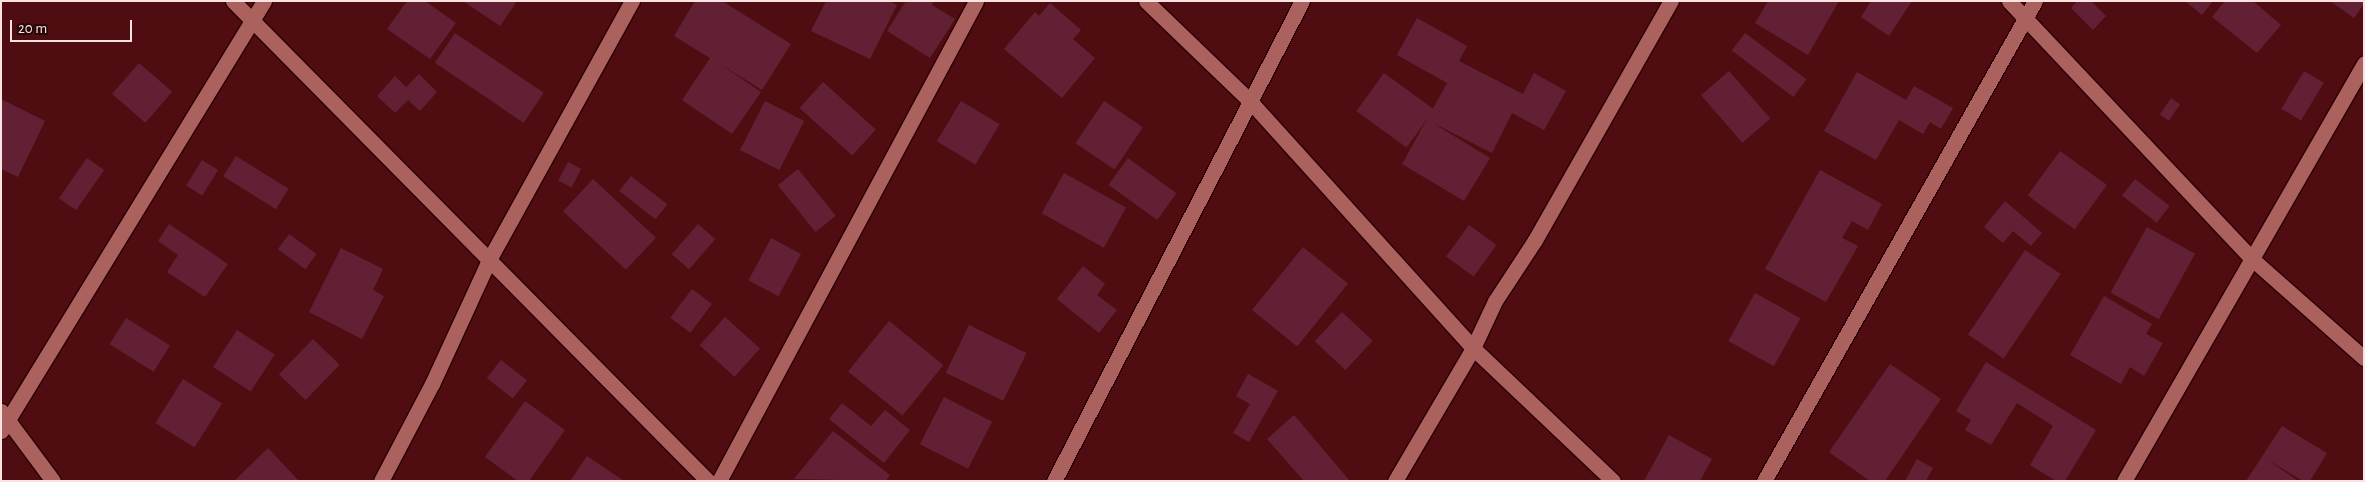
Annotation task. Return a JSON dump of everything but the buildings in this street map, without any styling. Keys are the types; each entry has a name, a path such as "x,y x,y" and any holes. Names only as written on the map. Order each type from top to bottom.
{"street":[{"path":"233,1 252,23 490,258 708,481"},
{"path":"53,481 4,422 264,1"},
{"path":"381,481 432,384 490,258 632,1"},
{"path":"720,481 976,1"},
{"path":"1146,1 1249,100 1473,348 1613,481"},
{"path":"1054,481 1249,100 1302,1"},
{"path":"1395,481 1473,348 1494,301 1535,240 1671,1"},
{"path":"2010,1 2251,258 2364,358"},
{"path":"1764,481 2035,1"},
{"path":"2124,481 2364,63"}]}
